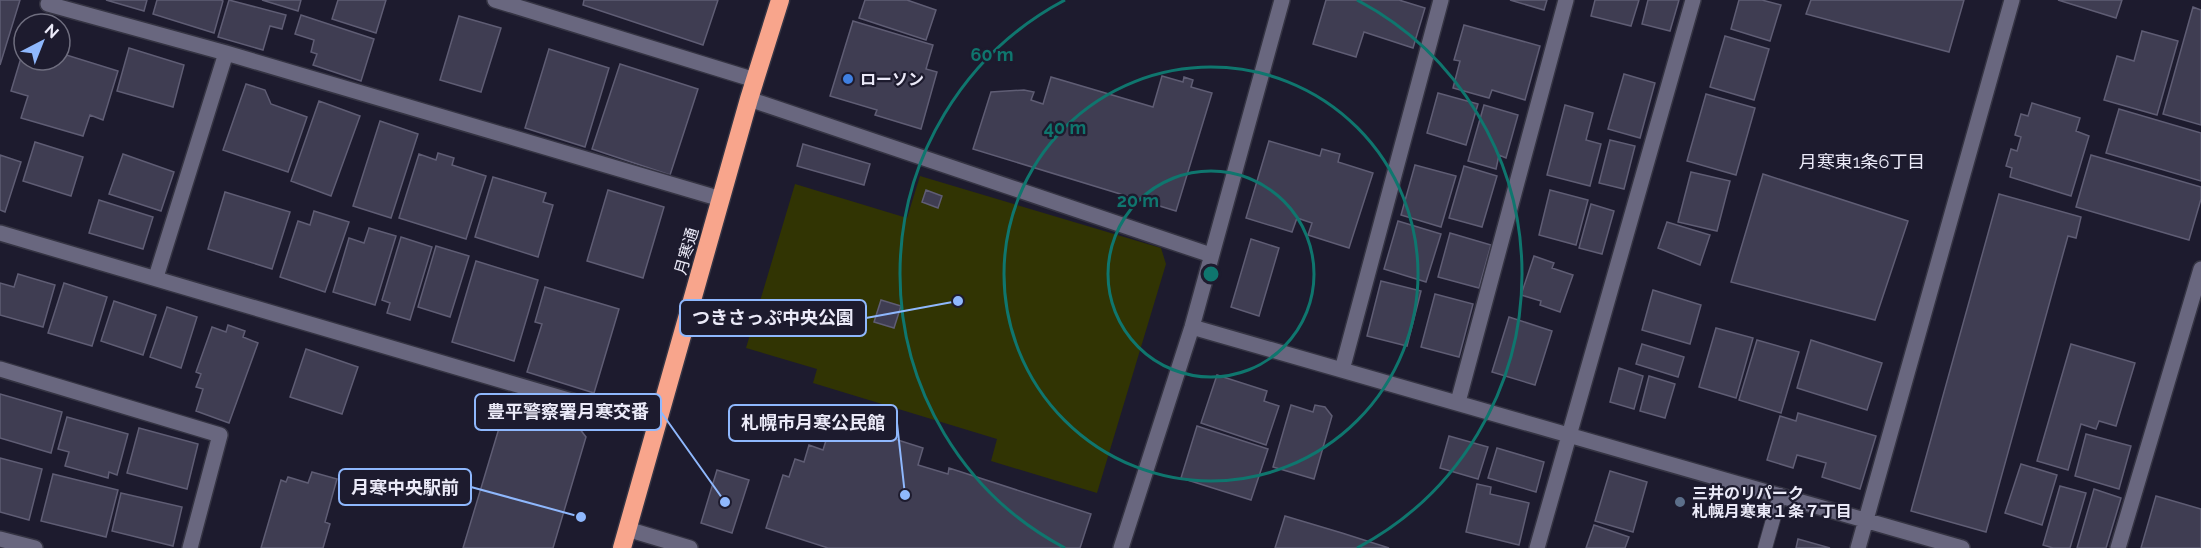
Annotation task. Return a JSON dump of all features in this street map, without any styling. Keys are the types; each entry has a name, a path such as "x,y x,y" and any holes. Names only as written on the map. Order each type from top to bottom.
{"highway":[{"name":"月寒通","path":"622,548 749,99 780,0"}],"street":[{"path":"495,0 755,80"},
{"path":"1120,548 1192,327 1282,0"},
{"path":"1342,370 1441,0"},
{"path":"1458,402 1566,0"},
{"path":"1537,548 1693,0"},
{"path":"1858,548 2012,0"},
{"path":"48,4 226,53 721,199"},
{"path":"156,277 226,53"},
{"path":"749,99 1211,255"},
{"path":"0,233 657,426"},
{"path":"2118,548 2201,269"},
{"path":"1192,327 1962,548"},
{"path":"0,369 220,435 190,548"},
{"path":"627,529 690,548"},
{"path":"0,539 35,548"}],"lane":[{"path":"1765,548 1780,495"}],"green space":[{"path":"920,176 1161,248 1166,264 1097,493 991,461 997,439 813,383 817,369 746,348 795,184 907,218"}],"building":[{"path":"0,0 20,0 16,12 12,12 12,26 0,65"},
{"path":"106,0 147,0 144,11"},
{"path":"157,0 223,1 214,33 153,14"},
{"path":"229,0 286,15 282,29 270,26 263,50 218,37"},
{"path":"262,0 301,0 298,11"},
{"path":"338,0 386,0 376,33 332,19"},
{"path":"584,0 718,0 703,45 583,5"},
{"path":"865,0 907,0 936,10 926,40 859,18"},
{"path":"1326,0 1399,0 1425,8 1413,48 1364,32 1356,57 1313,44"},
{"path":"1510,0 1547,0 1544,10"},
{"path":"1595,0 1639,0 1631,26 1591,16"},
{"path":"1648,0 1679,0 1670,31 1642,24"},
{"path":"1739,0 1762,0 1781,5 1770,41 1731,29"},
{"path":"1811,0 1964,0 1949,52 1806,14"},
{"path":"2058,0 2122,0 2116,18"},
{"path":"2193,7 2201,10 2201,125 2163,114"},
{"path":"301,15 374,39 361,81 313,65 317,54 311,52 314,40 295,34"},
{"path":"459,16 501,28 481,92 440,80"},
{"path":"853,21 933,45 926,69 937,72 921,129 875,115 877,110 830,96"},
{"path":"1464,25 1540,46 1525,100 1492,90 1489,98 1453,88 1460,61 1454,60"},
{"path":"2142,31 2178,41 2157,115 2104,100 2117,56 2134,61"},
{"path":"1725,36 1769,49 1754,100 1710,87"},
{"path":"129,48 184,65 173,107 117,91"},
{"path":"549,49 609,68 585,147 525,128"},
{"path":"72,57 118,71 103,120 90,115 83,136 21,118 28,96 11,91 17,72 72,72"},
{"path":"620,64 698,89 670,175 592,149"},
{"path":"1624,74 1655,83 1640,138 1608,129"},
{"path":"1162,76 1183,82 1184,77 1193,80 1191,87 1212,93 1176,211 973,149 991,92 1024,90 1034,92 1031,100 1043,104 1051,77 1153,107"},
{"path":"246,84 265,90 271,104 307,117 288,172 223,150"},
{"path":"1438,93 1478,104 1466,145 1427,133"},
{"path":"1706,94 1755,108 1736,175 1687,161"},
{"path":"319,101 360,116 331,196 291,181"},
{"path":"2032,103 2080,118 2076,131 2089,136 2071,196 2010,177 2012,168 2006,166 2011,149 2017,151 2021,137 2015,135 2021,114 2028,116"},
{"path":"1484,105 1518,115 1506,158 1499,155 1496,169 1468,161"},
{"path":"1565,105 1593,113 1586,140 1601,144 1590,186 1547,175"},
{"path":"2119,109 2201,133 2201,181 2106,153"},
{"path":"380,121 418,134 391,218 353,206"},
{"path":"1610,140 1635,146 1624,189 1599,183"},
{"path":"1269,141 1320,156 1322,149 1340,154 1338,162 1373,173 1349,248 1308,235 1312,223 1297,218 1292,232 1246,218"},
{"path":"35,142 83,157 71,196 23,181"},
{"path":"803,144 870,164 864,185 797,166"},
{"path":"438,153 454,158 452,165 486,176 466,239 399,218 419,154 436,160"},
{"path":"123,154 174,172 161,211 109,194"},
{"path":"0,155 21,162 5,212 0,210"},
{"path":"2091,155 2201,187 2201,199 2189,240 2076,207"},
{"path":"1415,165 1456,176 1441,227 1401,215"},
{"path":"1464,166 1497,176 1482,227 1449,218"},
{"path":"1691,172 1730,181 1717,231 1678,222"},
{"path":"1763,174 1908,221 1875,320 1731,282"},
{"path":"493,177 546,193 543,202 553,205 538,257 475,237"},
{"path":"608,190 664,207 643,278 587,261"},
{"path":"926,190 942,196 938,208 922,202"},
{"path":"1550,190 1588,200 1576,245 1539,235"},
{"path":"225,192 290,212 272,269 208,249"},
{"path":"1999,194 2081,217 2076,238 2068,236 1986,532 1911,511"},
{"path":"99,200 153,217 143,249 89,233"},
{"path":"1591,204 1614,211 1602,254 1579,248"},
{"path":"314,211 349,222 325,292 280,277 298,221 310,225"},
{"path":"1398,221 1441,234 1426,282 1384,269"},
{"path":"1667,222 1710,235 1700,265 1658,248"},
{"path":"369,228 396,236 375,305 333,292 349,238 364,243"},
{"path":"1450,233 1491,245 1479,288 1438,277"},
{"path":"401,237 432,247 410,320 387,313 390,303 382,300"},
{"path":"1251,239 1279,248 1259,316 1231,307"},
{"path":"436,246 469,256 450,317 418,307"},
{"path":"1534,256 1554,263 1552,268 1573,275 1560,312 1540,305 1541,301 1521,295"},
{"path":"476,261 538,280 514,361 452,342"},
{"path":"18,274 55,285 43,327 0,315 0,283 14,287"},
{"path":"1381,281 1421,291 1407,346 1367,336"},
{"path":"64,283 107,297 92,346 48,333"},
{"path":"545,287 619,309 594,393 527,372 542,324 535,322"},
{"path":"1653,290 1701,305 1690,344 1642,330"},
{"path":"1435,294 1473,304 1459,357 1421,347"},
{"path":"881,300 901,306 894,328 874,322"},
{"path":"114,301 156,315 143,355 101,341"},
{"path":"167,307 197,317 181,368 150,357"},
{"path":"1509,317 1552,331 1535,385 1492,372"},
{"path":"228,325 245,331 243,337 258,343 229,423 196,411 203,389 196,387 201,374 196,372 212,327 226,332"},
{"path":"1716,328 1753,338 1736,398 1699,387"},
{"path":"1757,340 1799,352 1781,413 1739,400"},
{"path":"1811,340 1882,363 1867,410 1797,388"},
{"path":"1642,344 1684,357 1678,377 1636,364"},
{"path":"2071,344 2135,363 2116,426 2099,421 2096,429 2081,424 2068,470 2037,461"},
{"path":"306,349 358,367 342,414 290,397"},
{"path":"1619,368 1643,376 1634,409 1610,402"},
{"path":"1217,375 1267,391 1264,401 1279,406 1266,445 1201,423"},
{"path":"1649,376 1675,384 1665,418 1640,411"},
{"path":"0,394 62,412 51,453 0,438"},
{"path":"506,405 579,428 586,437 553,548 463,548"},
{"path":"1291,405 1313,412 1315,405 1325,407 1332,416 1314,479 1273,467"},
{"path":"1798,413 1876,436 1860,489 1822,477 1826,463 1797,455 1793,468 1767,460 1780,416 1796,421"},
{"path":"67,417 128,434 117,475 109,472 108,478 65,466 69,452 58,449"},
{"path":"1197,426 1268,449 1251,500 1181,478"},
{"path":"139,428 198,444 187,489 127,473"},
{"path":"860,428 923,448 918,465 948,474 949,468 1091,514 1080,548 828,548 766,528 783,475 789,477 795,459 804,462 809,445 823,450 829,431 856,440"},
{"path":"2086,434 2131,446 2119,489 2075,476"},
{"path":"1449,436 1488,447 1478,479 1440,468"},
{"path":"1497,448 1544,462 1536,492 1488,478"},
{"path":"0,458 42,469 29,520 0,512"},
{"path":"2021,464 2057,475 2042,525 2005,513"},
{"path":"717,470 749,480 732,533 701,523"},
{"path":"1610,471 1647,482 1633,532 1595,521"},
{"path":"312,472 337,479 325,522 330,524 323,548 261,548 281,480 286,482 288,477 308,483"},
{"path":"53,474 118,490 106,537 41,521"},
{"path":"1477,484 1491,487 1490,494 1529,503 1519,545 1466,532"},
{"path":"2060,486 2086,493 2070,548 2053,548 2043,545"},
{"path":"2094,489 2121,498 2106,548 2077,548"},
{"path":"121,493 182,507 173,546 112,531"},
{"path":"2156,496 2201,509 2201,548 2141,548"},
{"path":"1285,516 1342,533 1389,548 1275,548"},
{"path":"1594,525 1629,537 1625,548 1586,548"},
{"path":"1798,539 1830,548 1796,548"}],"place":[{"name":"ローソン","path":"848,79"},
{"name":"つきさっぷ中央公園","path":"958,301"},
{"name":"札幌市月寒公民館","path":"905,495"},
{"name":"豊平警察署月寒交番","path":"725,502"},
{"name":"三井のリパーク 札幌月寒東１条７丁目","path":"1680,502"},
{"name":"月寒中央駅前","path":"581,517"}],"district":[{"name":"月寒東1条6丁目","path":"1862,162"}]}
